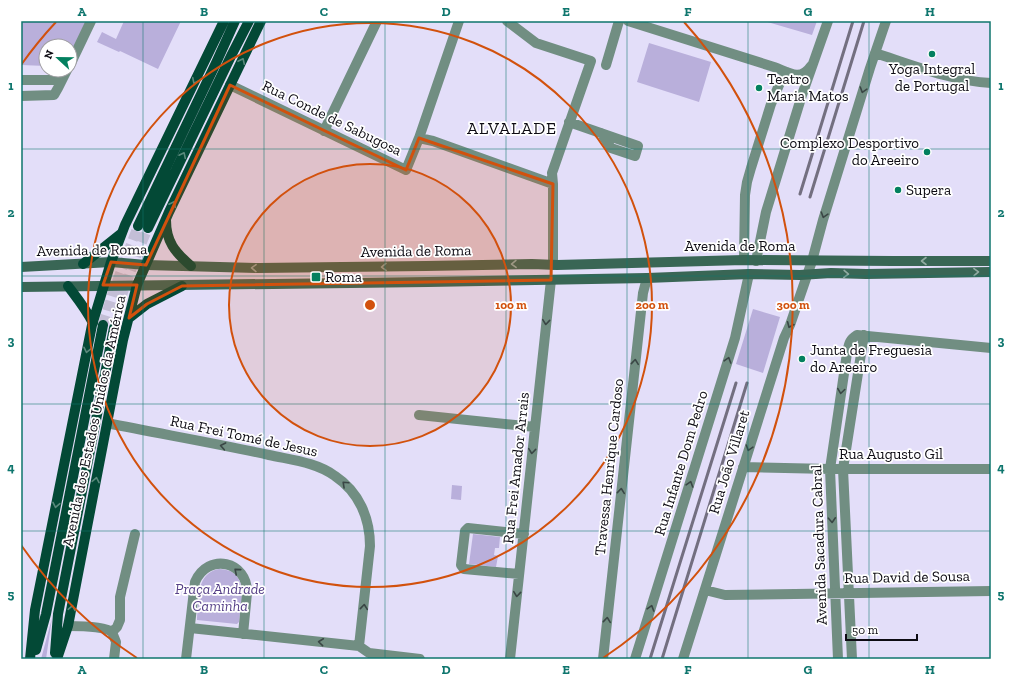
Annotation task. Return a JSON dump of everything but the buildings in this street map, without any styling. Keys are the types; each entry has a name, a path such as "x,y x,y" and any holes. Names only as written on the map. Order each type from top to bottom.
{"main road":[{"name":"Avenida dos Estados Unidos da América","path":"30,659 35,610 92,323 103,285 122,233 224,21"},
{"path":"138,226 235,21"},
{"path":"148,228 249,21"},
{"name":"Avenida dos Estados Unidos da América","path":"56,659 68,626 123,340 137,285 166,218 261,21"},
{"path":"166,218 166,232 172,245 191,266"},
{"path":"84,264 122,233"},
{"path":"744,260 749,274"},
{"name":"Avenida de Roma","path":"21,267 111,262 146,265 258,268 532,264 555,265 744,260 991,261"},
{"path":"749,274 756,260"},
{"path":"552,281 555,265"},
{"name":"Avenida de Roma","path":"21,287 552,281 749,274 807,275 831,273 866,274 991,272"},
{"path":"68,286 82,304 92,323"},
{"path":"129,318 148,304 182,286"},
{"name":"Avenida dos Estados Unidos da América","path":"33,659 46,614 104,325"},
{"name":"Avenida dos Estados Unidos da América","path":"56,659 58,614 114,328"}],"street":[{"path":"78,48 91,21"},
{"path":"324,131 377,21"},
{"path":"419,138 459,21"},
{"path":"507,21 536,43 591,61 552,173 555,265"},
{"path":"606,65 619,21"},
{"path":"756,260 766,212 812,64 828,21"},
{"path":"812,261 825,212 886,21"},
{"path":"632,22 774,67 791,74 801,83 803,89 802,95"},
{"path":"875,53 950,76 991,83"},
{"path":"744,260 745,195 747,182 771,104 779,85 791,74 804,74 808,71 812,64"},
{"path":"21,80 62,80 54,94 21,96"},
{"name":"Rua Conde de Sabugosa","path":"230,85 406,170 419,138 433,141 553,184"},
{"path":"569,122 601,133"},
{"name":"Avenida de Roma","path":"807,275 812,261"},
{"name":"Rua Infante Dom Pedro","path":"635,659 735,338 749,274"},
{"name":"Rua João Villaret","path":"684,659 784,338 807,275"},
{"name":"Travessa Henrique Cardoso","path":"603,659 643,292 647,278"},
{"name":"Rua Frei Amador Arrais","path":"510,659 552,281"},
{"name":"Avenida Sacadura Cabral","path":"838,659 830,469 847,353 852,338 857,335 864,335 843,469 852,659"},
{"path":"864,335 991,348"},
{"path":"419,414 535,427"},
{"name":"Rua Frei Tomé de Jesus","path":"107,423 310,464 327,471 342,481 355,494 364,510 370,537 360,646"},
{"name":"Rua Augusto Gil","path":"743,467 830,469 991,469"},
{"path":"519,574 464,569 461,565 462,554 465,531 468,528 524,534"},
{"path":"112,632 117,628 120,620 120,597 136,534"},
{"path":"186,659 194,588 197,577 200,573 213,564 229,565 238,570 242,574 246,583 247,593 243,634"},
{"name":"Rua David de Sousa","path":"705,590 725,595 991,591"},
{"path":"68,626 105,628 112,632 116,642 114,659"},
{"path":"190,628 360,646 369,653 420,659"}],"highlighted area":[{"path":"230,85 406,170 419,138 553,184 551,280 182,286 147,304 129,318 137,285 103,285 111,262 146,265"}],"green space":[{"path":"21,21 88,21 78,40 78,38 38,38 38,66 21,65"},
{"path":"124,21 181,21 158,69 97,42 102,32 116,39"},
{"path":"764,21 817,21 812,35"},
{"path":"649,43 711,62 699,102 637,82"},
{"path":"753,309 780,317 763,373 736,364"},
{"path":"452,485 462,486 461,500 451,499"},
{"path":"473,534 500,537 499,548 495,548 494,555 498,556 496,567 469,564"},
{"name":"Praça Andrade Caminha","path":"219,569 229,571 235,575 239,581 242,597 239,622 237,624 197,620 202,581 212,571"},
{"path":"52,618 46,659 41,659"}],"tunnel":[{"path":"103,325 113,292 138,226"},
{"path":"114,328 122,295 148,228"}],"railway":[{"path":"800,194 853,21"},
{"path":"810,197 864,21"},
{"path":"650,659 736,383"},
{"path":"662,659 747,383"}],"place":[{"name":"Yoga Integral de Portugal","path":"932,54"},
{"name":"Teatro Maria Matos","path":"759,88"},
{"name":"Complexo Desportivo do Areeiro","path":"927,152"},
{"name":"Supera","path":"898,190"},
{"name":"Roma","path":"316,277"},
{"name":"Junta de Freguesia do Areeiro","path":"802,359"}],"district":[{"name":"ALVALADE","path":"512,128"}]}
